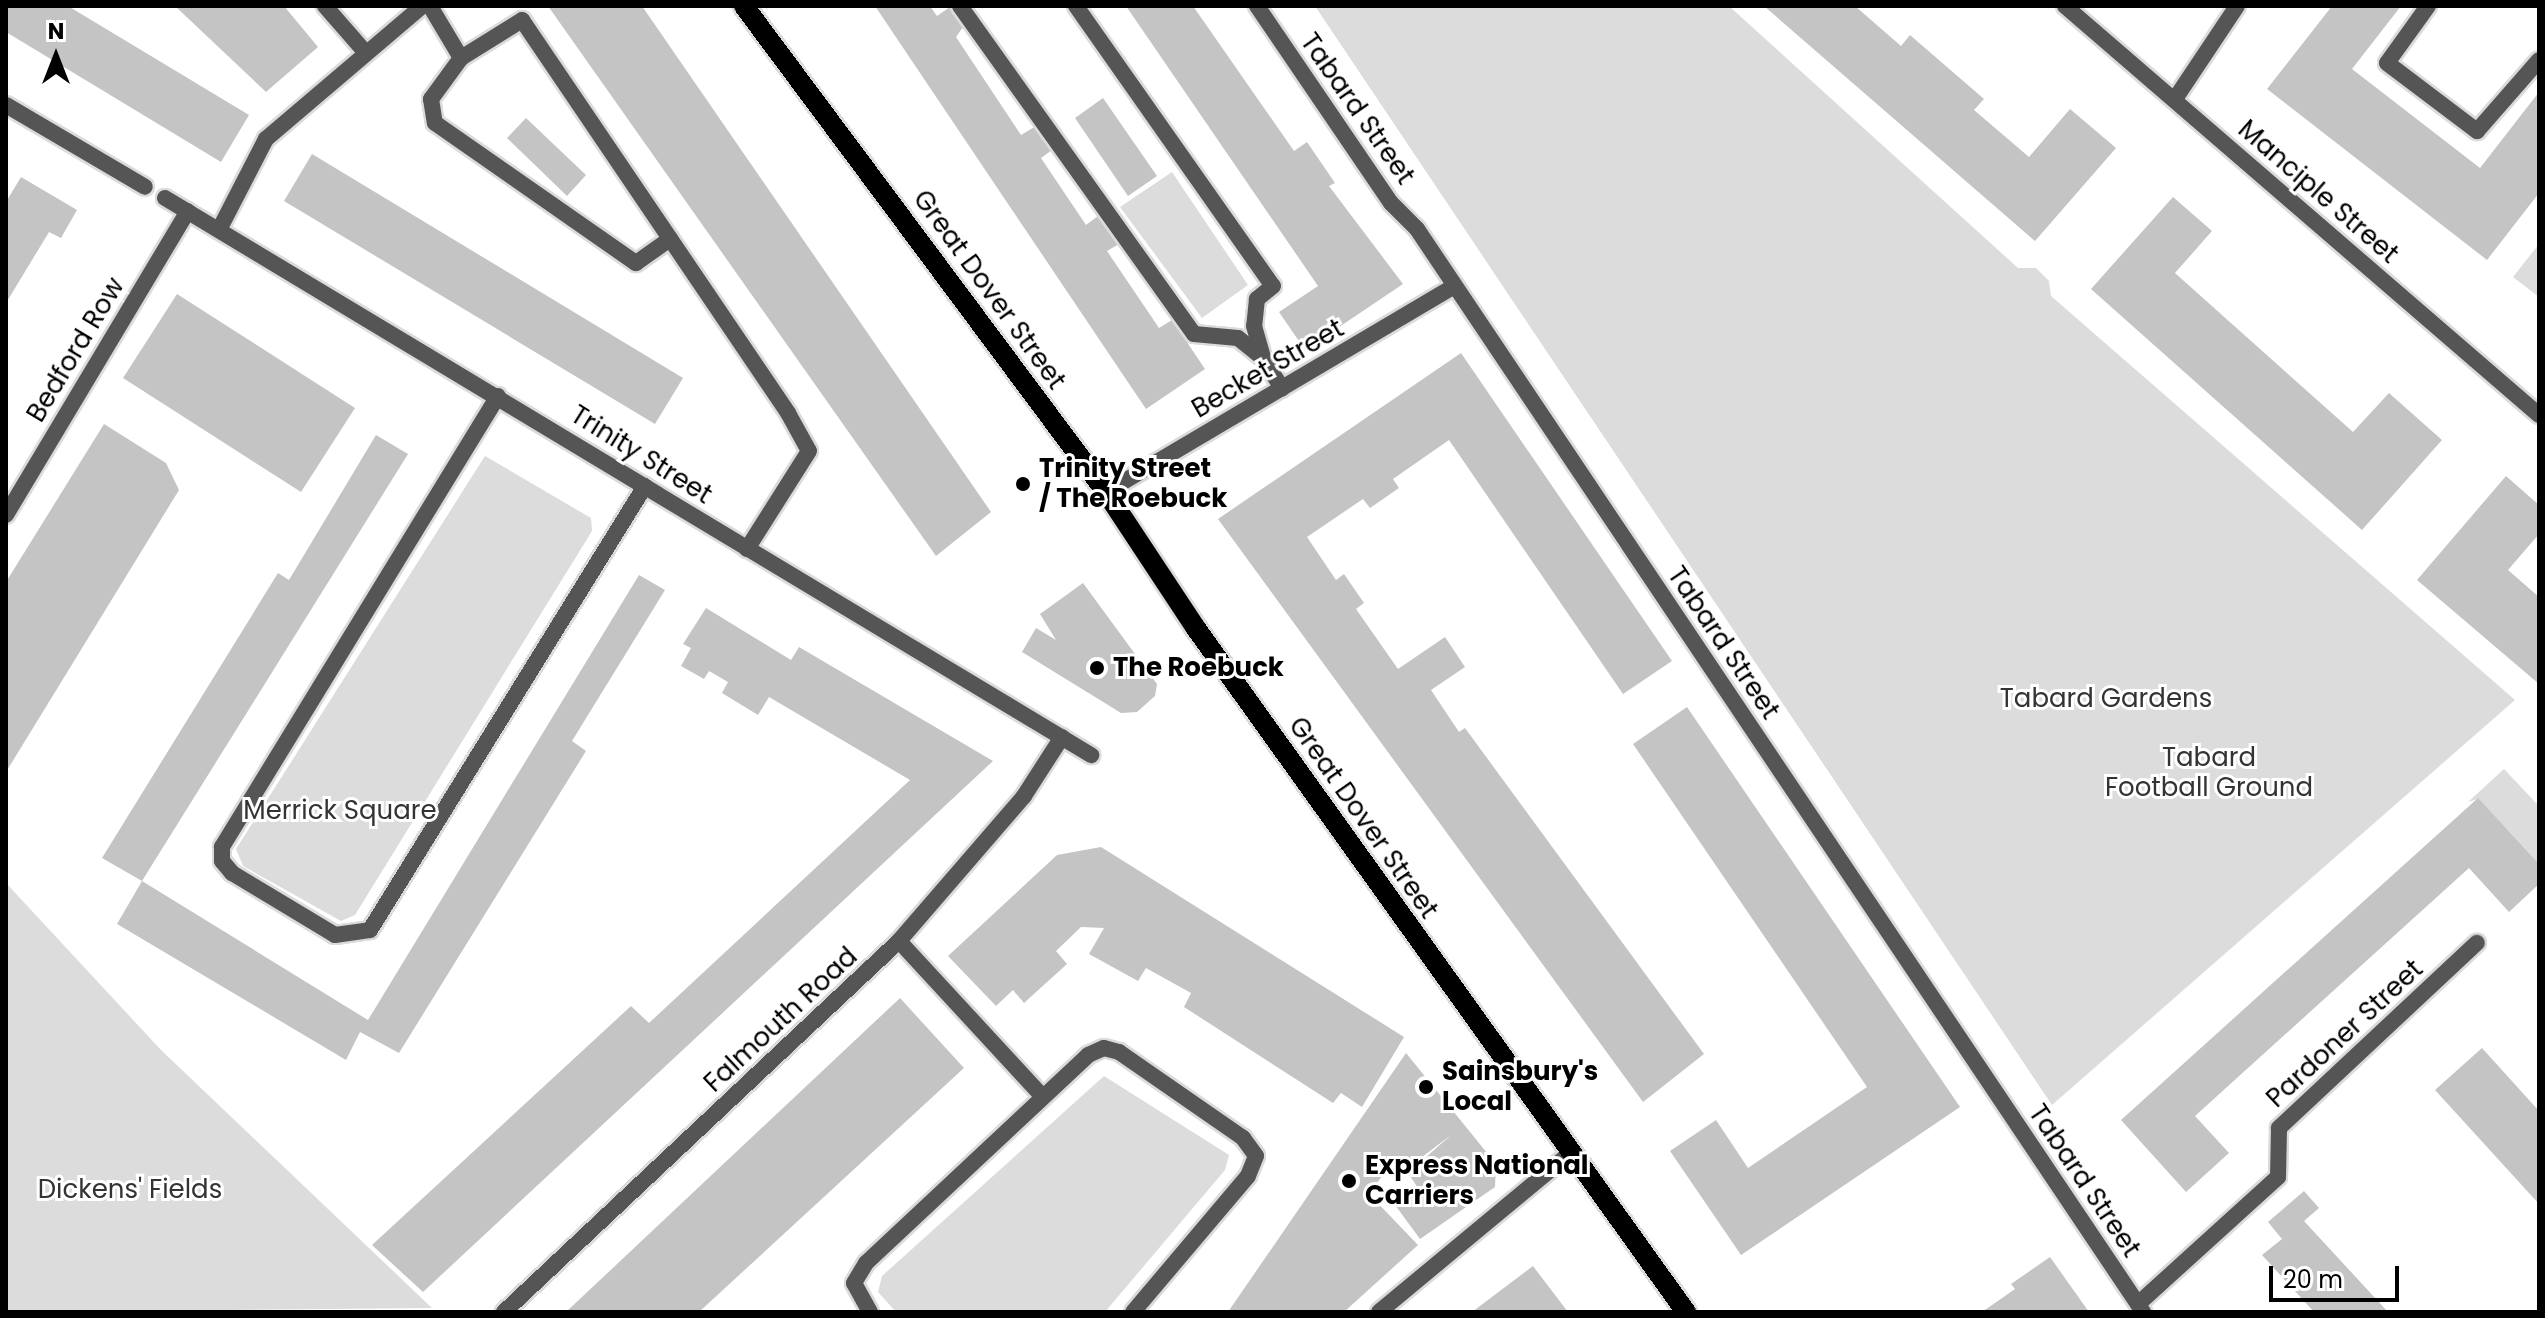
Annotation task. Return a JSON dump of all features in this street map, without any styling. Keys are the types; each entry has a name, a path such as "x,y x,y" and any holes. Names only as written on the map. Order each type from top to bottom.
{"main road":[{"name":"Great Dover Street","path":"744,6 1106,492 1569,1154 1686,1312"}],"street":[{"path":"325,6 366,53"},
{"path":"220,228 266,139 422,6"},
{"path":"430,6 461,58"},
{"path":"960,6 1194,334 1238,338 1263,358"},
{"path":"1076,6 1273,286 1257,299 1254,326 1263,358 1282,388"},
{"name":"Tabard Street","path":"1257,6 1453,287 2140,1308"},
{"name":"Manciple Street","path":"2065,6 2539,415"},
{"path":"2175,99 2237,6"},
{"path":"2428,6 2387,63 2477,131 2539,60"},
{"path":"670,239 636,263 435,123 431,99 461,58 522,20 670,239 809,451 747,549"},
{"path":"6,105 145,187"},
{"name":"Trinity Street","path":"165,198 220,228 1091,755"},
{"name":"Bedford Row","path":"6,515 188,211"},
{"name":"Becket Street","path":"1106,492 1453,287"},
{"path":"498,396 222,847 222,861 232,873 335,935 370,930 645,486"},
{"name":"Falmouth Road","path":"514,1309 899,941 1024,796 1062,737"},
{"path":"899,941 1043,1097"},
{"name":"Pardoner Street","path":"2140,1308 2278,1177 2279,1128 2477,943"},
{"path":"870,1312 855,1294 858,1273 1088,1055 1112,1049 1243,1138 1256,1156 1248,1176 1133,1312"},
{"path":"1379,1312 1569,1154"}],"green space":[{"name":"Tabard Gardens","path":"1315,6 1729,6 2018,268 2036,268 2049,281 2051,296 2515,700 2052,1105"},
{"path":"1172,172 1248,285 1202,318 1120,207"},
{"path":"2539,244 2539,297 2513,277"},
{"name":"Merrick Square","path":"485,456 591,518 592,531 355,915 341,921 243,866 236,849"},
{"path":"2504,769 2539,806 2539,864 2478,799 2468,802"},
{"name":"Dickens' Fields","path":"6,883 161,1050 432,1308 6,1312"},
{"path":"1104,1076 1229,1155 1225,1170 1105,1312 896,1312 878,1292 882,1276"}],"building":[{"path":"6,6 68,6 249,115 221,162 6,32"},
{"path":"175,6 284,6 318,47 266,92"},
{"path":"548,6 642,6 991,512 936,556"},
{"path":"875,6 930,6 937,16 950,7 963,27 956,37 1021,135 1036,126 1052,150 1041,158 1086,225 1098,216 1119,244 1107,251 1159,328 1172,320 1205,369 1146,409"},
{"path":"1126,6 1193,6 1294,151 1307,142 1335,183 1329,186 1403,284 1305,350 1279,312 1318,286"},
{"path":"1764,6 1855,6 1901,46 1910,35 1984,99 1974,110 2029,157 2070,109 2116,148 2035,241"},
{"path":"2332,6 2401,6 2352,69 2480,168 2539,92 2539,193 2487,260 2267,89"},
{"path":"1103,98 1157,176 1128,196 1075,118"},
{"path":"526,118 586,175 567,196 507,138"},
{"path":"312,154 683,378 655,424 284,201"},
{"path":"21,177 77,210 61,238 49,232 6,303 6,202"},
{"path":"2173,197 2212,231 2175,273 2353,432 2389,393 2442,440 2362,530 2091,289"},
{"path":"177,294 355,408 301,492 123,378"},
{"path":"1461,353 1672,661 1623,694 1449,440 1393,479 1399,488 1370,508 1363,499 1307,537 1336,580 1344,574 1364,603 1356,609 1398,669 1445,637 1465,667 1431,690 1459,732 1465,728 1704,1054 1643,1102 1218,519"},
{"path":"104,424 166,463 179,490 6,772 6,582"},
{"path":"376,435 408,454 142,881 102,858 278,573 289,580"},
{"path":"2506,476 2539,505 2539,534 2508,570 2539,597 2539,684 2417,580"},
{"path":"639,575 665,590 572,741 586,751 399,1053 360,1032 346,1060 117,924 142,881 368,1020"},
{"name":"The Roebuck","path":"1083,583 1157,684 1155,696 1137,712 1121,713 1022,652 1036,628 1056,640 1040,614"},
{"path":"706,608 791,660 799,647 993,761 423,1292 372,1245 631,1006 649,1023 910,780 769,697 758,715 722,693 728,682 709,671 704,679 681,666 691,648 683,644"},
{"path":"1687,707 1960,1107 1741,1255 1670,1151 1716,1120 1748,1168 1867,1087 1633,744"},
{"path":"2478,798 2539,864 2539,884 2509,912 2469,868 2195,1116 2229,1153 2186,1192 2121,1120"},
{"path":"1101,847 1404,1037 1362,1107 1341,1093 1333,1103 1184,1007 1191,993 1146,968 1138,981 1089,954 1104,928 1081,927 1056,951 1067,964 1024,1003 1013,990 996,1006 948,956 1057,855"},
{"path":"900,998 964,1068 699,1312 566,1312"},
{"path":"2482,1048 2539,1111 2539,1204 2435,1090"},
{"name":"Express National Carriers","path":"1406,1053 1496,1164 1495,1187 1420,1239 1395,1205 1418,1188 1408,1173 1451,1135 1409,1167 1396,1157 1369,1194 1418,1245 1344,1312 1228,1312"},
{"path":"2304,1191 2319,1208 2304,1221 2388,1312 2314,1312 2262,1255 2282,1239 2268,1222"},
{"path":"2050,1257 2089,1312 1982,1312 2015,1289 2011,1284"},
{"path":"1533,1266 1568,1312 1472,1312"}],"place":[{"name":"Trinity Street / The Roebuck","path":"1023,484"},
{"name":"The Roebuck","path":"1097,668"},
{"name":"Sainsbury's Local","path":"1426,1087"},
{"name":"Express National Carriers","path":"1349,1181"}],"park label":[{"name":"Tabard Football Ground","path":"2209,773"}]}
